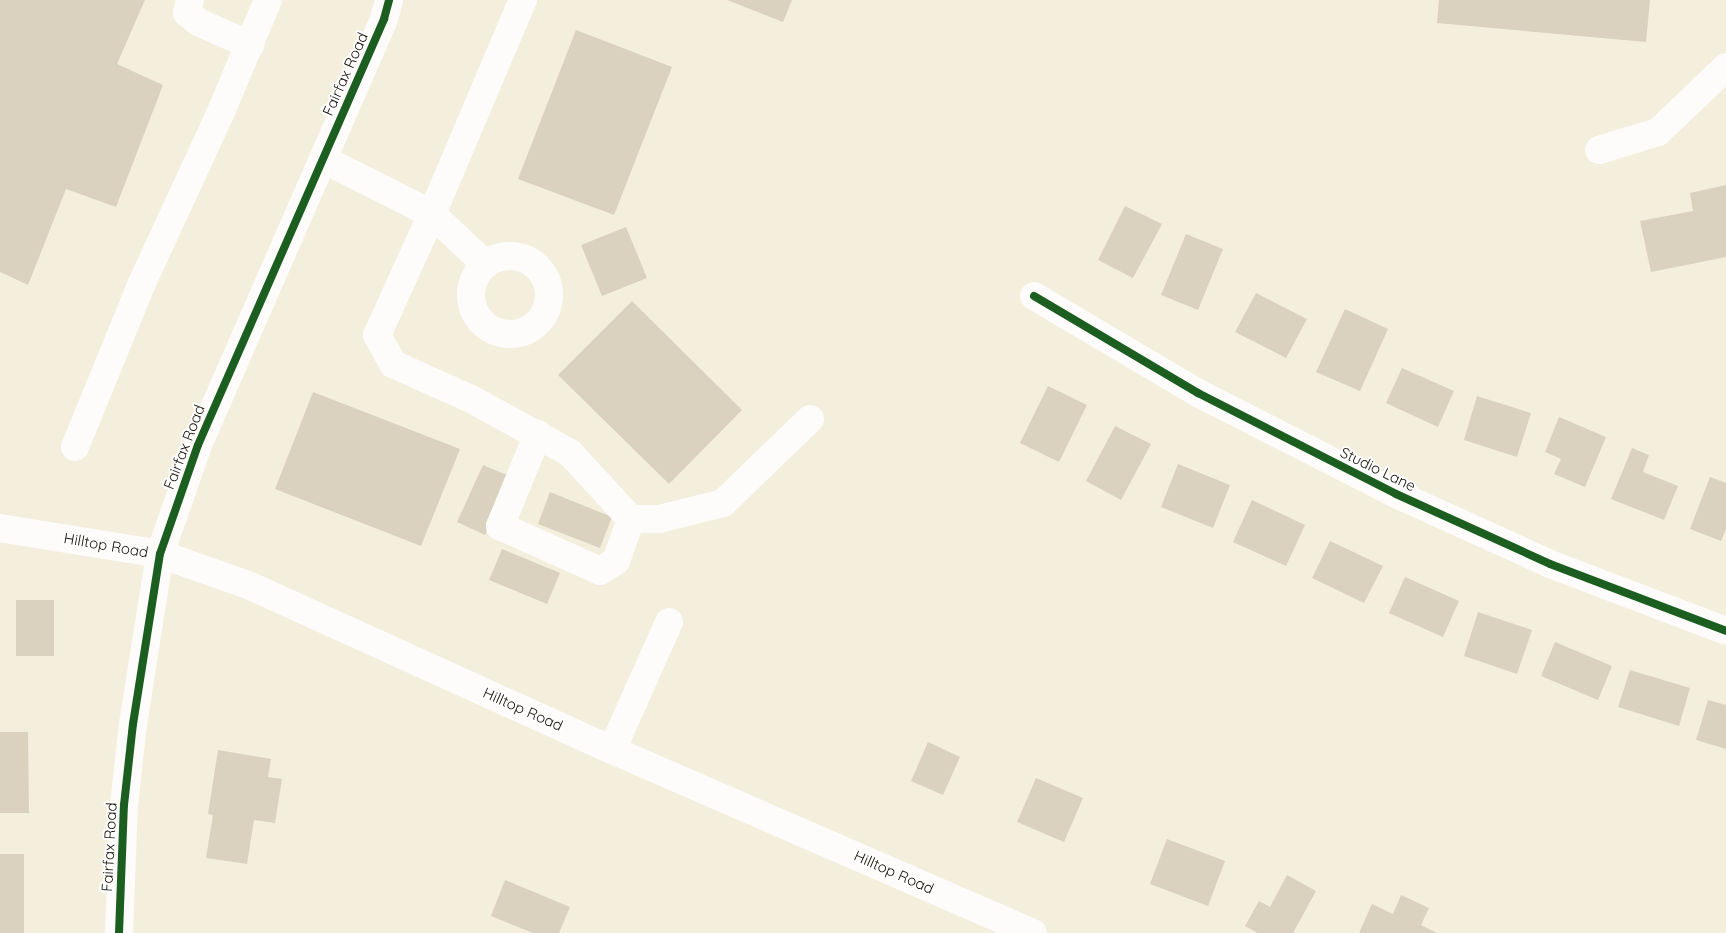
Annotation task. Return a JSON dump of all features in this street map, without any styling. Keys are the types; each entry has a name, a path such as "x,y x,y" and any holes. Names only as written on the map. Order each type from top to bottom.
{"street":[{"path":"190,0 187,13 200,23 250,44"},
{"path":"75,448 141,284 250,44 268,0"},
{"name":"Fairfax Road","path":"119,933 124,805 133,724 160,554 198,445 384,19 389,0"},
{"path":"523,0 432,214 377,335 393,364 471,399 570,453 631,519 658,519 723,503 810,419"},
{"path":"1599,150 1658,132 1726,67"},
{"path":"322,159 432,214 485,264"},
{"name":"Studio Lane","path":"1034,296 1198,393 1396,494 1550,564 1726,631"},
{"path":"538,434 500,526 600,571 616,561 631,519"},
{"name":"Hilltop Road","path":"0,528 160,554 248,585 612,750 1033,933"},
{"path":"612,750 669,622"}],"building":[{"path":"0,0 145,0 117,64 163,85 116,207 66,189 28,285 0,272"},
{"path":"727,0 792,0 783,22"},
{"path":"1439,0 1650,0 1646,42 1437,23"},
{"path":"576,30 672,67 614,215 518,179"},
{"path":"1726,185 1726,257 1651,272 1640,221 1693,211 1690,193"},
{"path":"1125,206 1162,224 1133,278 1098,260"},
{"path":"626,227 647,278 602,296 581,245"},
{"path":"1186,234 1223,249 1198,310 1161,295"},
{"path":"1256,293 1307,319 1286,358 1235,332"},
{"path":"632,301 742,410 669,484 558,375"},
{"path":"1345,309 1388,329 1360,391 1316,372"},
{"path":"1402,368 1454,391 1438,427 1386,403"},
{"path":"1048,386 1087,405 1059,462 1020,443"},
{"path":"313,392 460,449 421,546 275,489"},
{"path":"1477,396 1531,413 1517,457 1464,440"},
{"path":"1559,417 1606,437 1585,487 1554,474 1561,459 1545,452"},
{"path":"1115,426 1151,444 1121,500 1086,481"},
{"path":"1632,448 1649,455 1643,472 1678,486 1664,520 1611,499"},
{"path":"1178,464 1230,485 1213,528 1161,507"},
{"path":"483,465 512,477 485,535 457,522"},
{"path":"1710,477 1726,483 1726,529 1721,541 1690,529"},
{"path":"550,492 612,517 600,548 538,524"},
{"path":"1252,500 1305,525 1286,566 1233,542"},
{"path":"1330,541 1383,566 1364,603 1312,578"},
{"path":"502,549 560,573 547,604 489,580"},
{"path":"1405,577 1459,601 1443,637 1389,613"},
{"path":"16,600 54,600 54,656 16,656"},
{"path":"1478,612 1532,630 1517,674 1464,656"},
{"path":"1555,642 1612,666 1598,700 1541,676"},
{"path":"1630,670 1690,688 1679,726 1618,707"},
{"path":"1708,700 1726,705 1726,749 1696,740"},
{"path":"0,732 28,732 29,813 0,813"},
{"path":"928,742 960,757 943,795 911,781"},
{"path":"218,750 271,759 268,777 282,779 275,823 254,820 247,864 206,858 213,815 208,814"},
{"path":"1036,778 1083,798 1064,842 1017,822"},
{"path":"1167,839 1225,861 1208,906 1150,884"},
{"path":"0,854 24,854 24,933 0,933"},
{"path":"1287,875 1316,891 1293,933 1258,933 1245,926 1259,901 1270,907"},
{"path":"505,880 570,907 559,933 533,933 491,916"},
{"path":"1401,895 1429,908 1421,925 1437,933 1359,933 1372,904 1393,914"}],"cycle path":[{"path":"119,933 124,805 133,724 160,554 198,445 384,19 389,0"},
{"path":"1034,296 1198,393 1396,494 1550,564 1726,631"}]}
